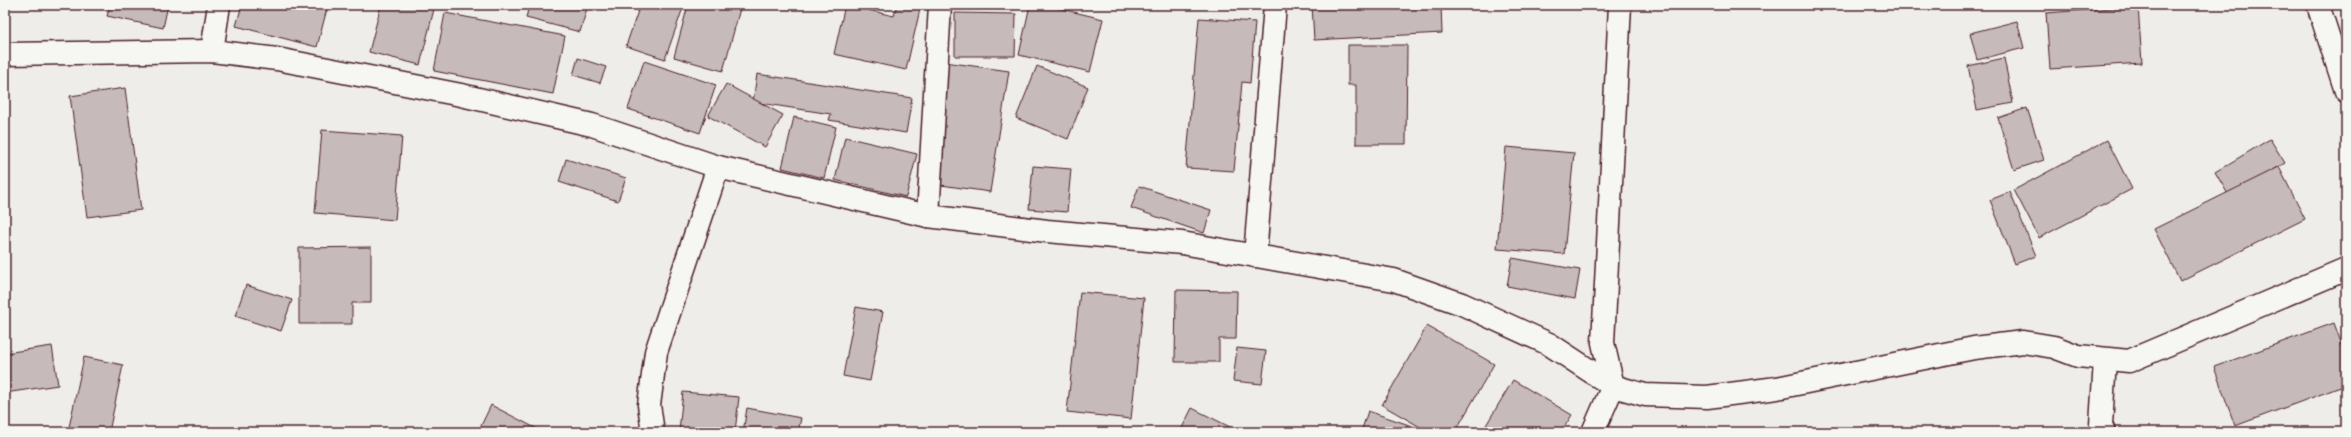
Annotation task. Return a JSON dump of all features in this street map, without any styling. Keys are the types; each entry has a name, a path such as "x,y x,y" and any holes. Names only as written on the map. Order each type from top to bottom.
{"street":[{"path":"212,51 219,5"},
{"path":"928,216 940,5"},
{"path":"1254,256 1275,5"},
{"path":"1593,432 1613,386 1603,343 1620,5"},
{"path":"2318,5 2346,91"},
{"path":"5,54 212,51 277,59 346,71 592,125 718,167 928,216 1047,231 1182,243 1394,280 1462,304 1549,344 1613,386 1645,395 1707,397 1777,388 1974,348 2023,342 2054,347 2078,356 2105,360 2129,361 2346,269"},
{"path":"653,432 649,405 656,352 718,167"},
{"path":"2104,432 2101,425 2105,360"}],"building":[{"path":"80,5 106,5 105,8"},
{"path":"110,5 168,5 163,28 107,16"},
{"path":"242,5 328,5 317,47 236,26"},
{"path":"381,5 435,5 420,65 369,52"},
{"path":"529,5 588,5 580,32 526,18"},
{"path":"640,5 684,5 665,59 626,46"},
{"path":"688,5 741,5 723,71 674,57"},
{"path":"845,5 870,5 868,10 894,16 897,5 921,5 906,70 834,54"},
{"path":"1030,5 1045,5 1103,19 1090,72 1019,55"},
{"path":"1312,5 1441,5 1442,33 1314,40"},
{"path":"2138,6 2142,63 2050,69 2046,13"},
{"path":"445,13 565,36 553,94 434,71"},
{"path":"955,13 1016,14 1015,56 955,56"},
{"path":"1199,18 1255,22 1250,83 1242,82 1234,171 1186,168"},
{"path":"2017,21 2024,48 1977,60 1970,33"},
{"path":"1348,45 1407,45 1406,144 1356,144 1356,85 1348,85"},
{"path":"578,58 606,67 600,83 573,75"},
{"path":"2004,58 2013,103 1977,110 1968,66"},
{"path":"644,61 716,85 700,133 628,109"},
{"path":"938,61 1009,71 990,192 920,182"},
{"path":"1037,66 1088,87 1068,139 1016,118"},
{"path":"757,74 912,98 906,133 829,120 831,114 753,102"},
{"path":"726,84 783,115 765,147 708,116"},
{"path":"125,88 141,210 87,217 70,96"},
{"path":"2027,108 2044,160 2014,170 1998,118"},
{"path":"794,117 836,127 824,178 782,168"},
{"path":"322,130 402,136 395,220 315,213"},
{"path":"845,137 917,154 906,197 835,180"},
{"path":"2270,139 2285,163 2229,196 2215,172"},
{"path":"2107,140 2132,189 2039,238 2014,190"},
{"path":"1506,147 1574,153 1564,254 1497,249"},
{"path":"566,159 626,178 618,201 559,182"},
{"path":"1033,166 1071,169 1067,212 1029,209"},
{"path":"2279,167 2305,219 2180,281 2154,229"},
{"path":"1139,186 1211,210 1204,233 1131,208"},
{"path":"2010,192 2036,256 2015,264 1990,200"},
{"path":"371,247 371,303 352,303 352,324 299,324 299,248"},
{"path":"1512,258 1580,270 1575,299 1507,286"},
{"path":"246,285 292,300 281,331 235,316"},
{"path":"1176,290 1237,291 1236,339 1219,339 1219,362 1175,362"},
{"path":"1080,292 1144,298 1131,419 1067,412"},
{"path":"856,307 883,312 870,381 843,376"},
{"path":"2334,323 2346,356 2346,385 2235,426 2214,367"},
{"path":"1427,326 1494,364 1455,432 1429,432 1382,405"},
{"path":"52,346 58,385 5,393 5,353"},
{"path":"1237,348 1266,351 1262,384 1233,381"},
{"path":"84,357 123,365 109,432 68,432"},
{"path":"1513,380 1572,415 1561,432 1482,432"},
{"path":"683,392 739,397 735,432 679,431"},
{"path":"491,405 543,432 478,432"},
{"path":"747,408 801,418 798,432 743,432"},
{"path":"1192,408 1240,432 1180,432"},
{"path":"1368,411 1424,430 1424,432 1361,432"}]}
